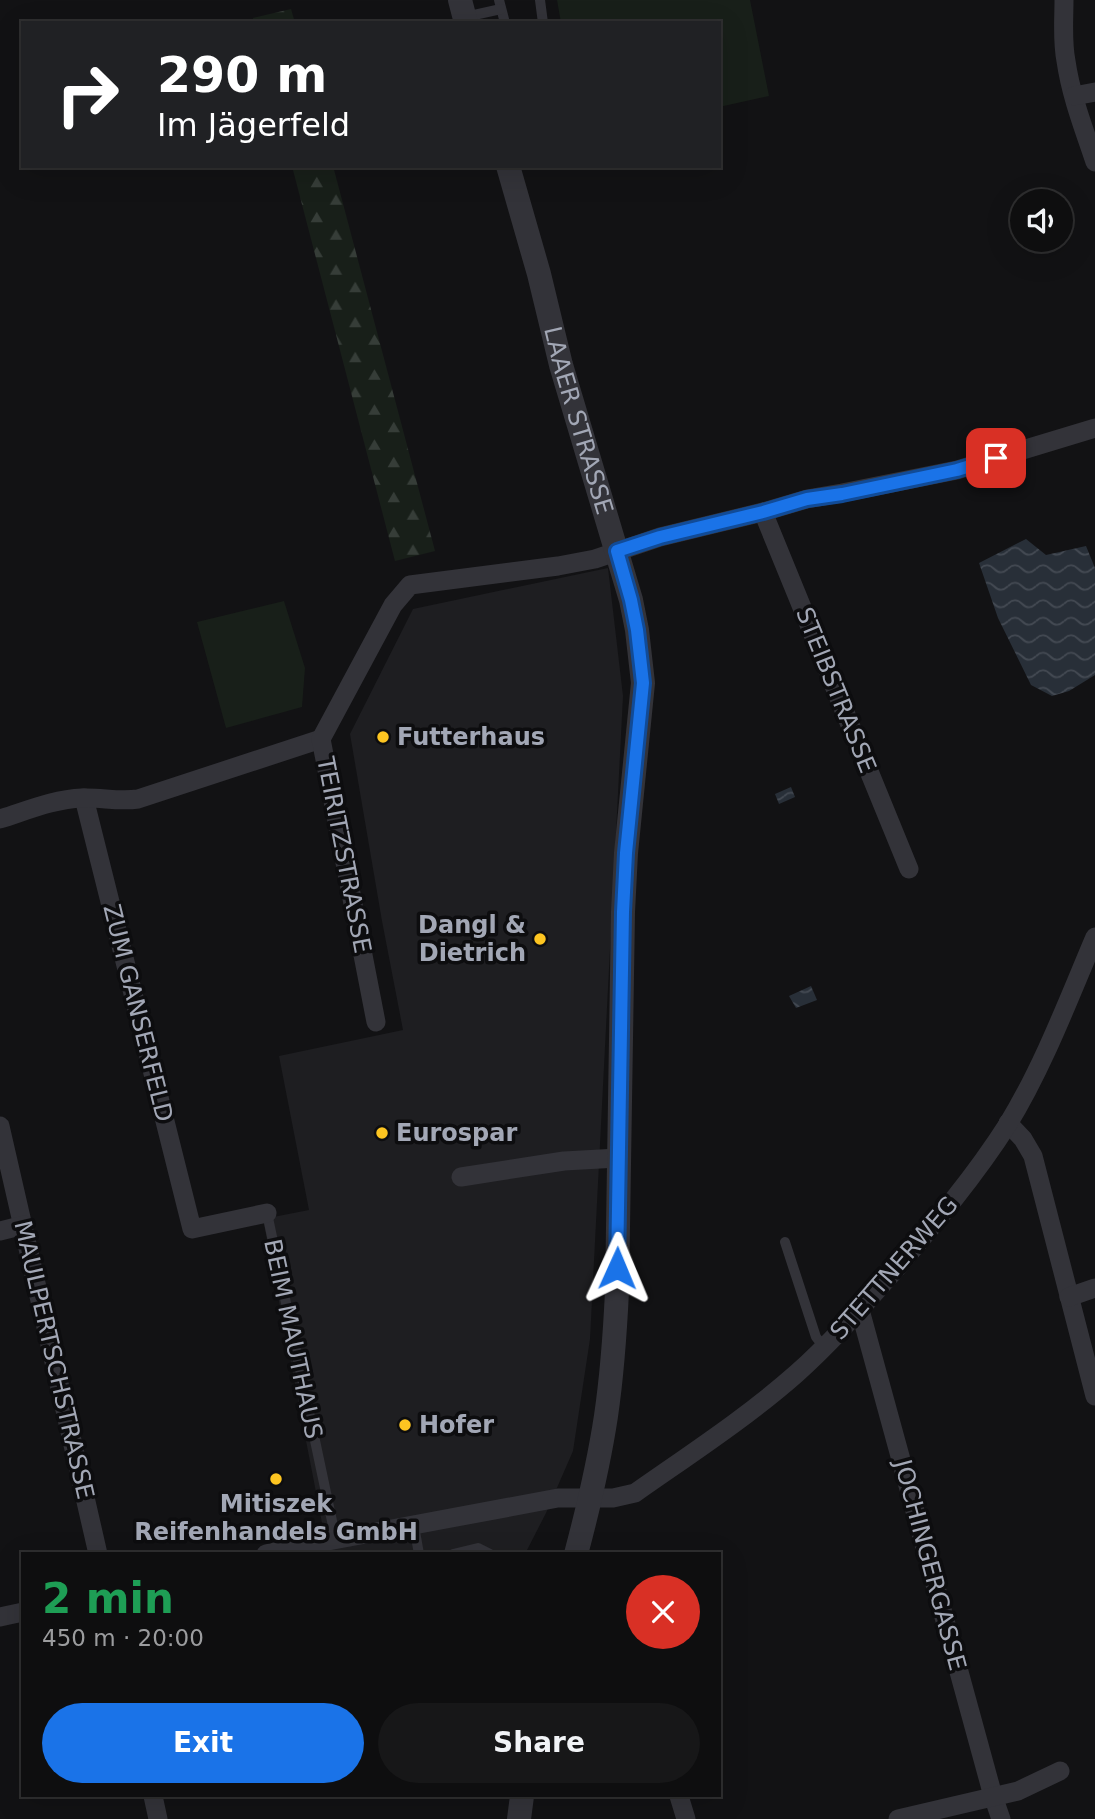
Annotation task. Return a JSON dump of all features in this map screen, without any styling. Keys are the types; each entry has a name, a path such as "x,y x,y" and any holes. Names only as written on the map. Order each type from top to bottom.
{"street":[{"path":"1064,0 1063,35 1066,60 1074,96 1095,162"},
{"path":"1074,96 1095,92"},
{"name":"LAAER STRASSE","path":"509,168 539,274 561,365 631,600 643,683 626,853 622,924 617,1291 614,1335 607,1414 577,1552"},
{"path":"617,551 660,537 807,499 957,470 1095,428"},
{"name":"STEIBSTRASSE","path":"763,512 909,869"},
{"name":"TEIRITZSTRASSE","path":"376,1022 321,739 393,605 410,585 558,566 595,559 617,551"},
{"path":"0,819 61,800 138,799 321,739"},
{"name":"ZUM GANSERFELD","path":"84,798 192,1229"},
{"name":"STETTNERWEG","path":"280,1552 327,1545 558,1498 613,1498 635,1493 748,1413 797,1374 824,1347 860,1310 948,1208 1008,1123 1054,1033 1095,937"},
{"path":"1008,1123 1024,1139 1033,1156 1095,1396"},
{"name":"MAULPERTSCHSTRASSE","path":"1,1135 98,1552"},
{"path":"461,1177 564,1161 618,1158"},
{"name":"BEIM MAUTHAUS","path":"192,1229 267,1213"},
{"path":"0,1231 24,1226"},
{"path":"1069,1297 1095,1288"},
{"name":"JOCHINGERGASSE","path":"860,1310 1001,1819"},
{"path":"0,1617 21,1612"},
{"path":"898,1819 1018,1791 1060,1771"},
{"path":"153,1797 158,1819"},
{"path":"519,1819 522,1797"},
{"path":"678,1797 687,1819"}],"lane":[{"path":"540,0 543,21"},
{"path":"464,13 500,4 504,21"},
{"name":"BEIM MAUTHAUS","path":"267,1213 327,1545"},
{"path":"785,1242 816,1336 824,1347"},
{"path":"414,1526 419,1552"},
{"path":"461,1552 478,1548 486,1552"}],"shaded area":[{"path":"608,568 623,696 590,1339 573,1451 526,1552 328,1552 263,1219 309,1210 279,1056 403,1030 350,734 413,609"}],"green space":[{"path":"557,0 750,0 769,96 721,107 721,21 561,21"},
{"path":"291,9 294,21 254,21 253,18"},
{"path":"293,168 334,168 435,551 395,561"},
{"path":"284,601 305,668 302,707 226,728 197,622"}],"water":[{"path":"1026,539 1046,555 1086,546 1095,568 1095,675 1069,691 1052,696 1031,685 998,618 979,563"},
{"path":"791,787 795,797 779,804 775,794"},
{"path":"811,986 817,1000 796,1008 789,996"}],"place":[{"name":"Futterhaus","path":"383,737"},
{"name":"Dangl & Dietrich","path":"540,939"},
{"name":"Eurospar","path":"382,1133"},
{"name":"Hofer","path":"405,1425"},
{"name":"Mitiszek Reifenhandels GmbH","path":"276,1479"}],"route":[{"path":"617,1268 623,912 626,853 643,683 637,630 617,551 660,537 807,499 957,470 996,458"}]}
